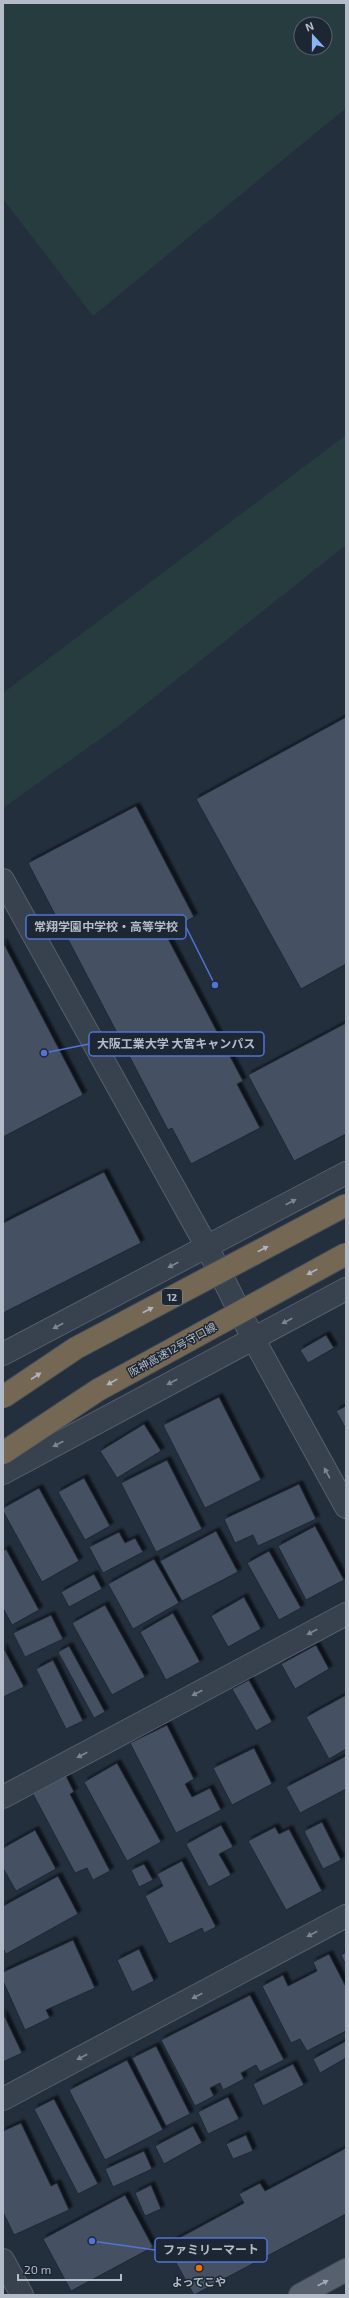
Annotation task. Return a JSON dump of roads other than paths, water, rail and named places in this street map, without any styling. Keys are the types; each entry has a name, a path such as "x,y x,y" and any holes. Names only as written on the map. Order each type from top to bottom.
{"highway":[{"name":"12","path":"3,1397 76,1348 346,1205"},
{"name":"阪神高速12号守口線","path":"3,1453 98,1390 346,1254"}],"main road":[{"path":"300,2295 346,2270"}],"street":[{"path":"3,880 207,1247 253,1338 346,1508"},
{"path":"3,1354 346,1173"},
{"path":"3,1473 346,1289"},
{"path":"3,1797 346,1614"},
{"path":"3,2099 346,1916"},
{"path":"3,2260 22,2295"}],"place":[{"name":"常翔学園中学校・高等学校","path":"215,985"},
{"name":"大阪工業大学 大宮キャンパス","path":"44,1053"},
{"name":"ファミリーマート","path":"92,2241"},
{"name":"よってこや","path":"199,2268"}]}
